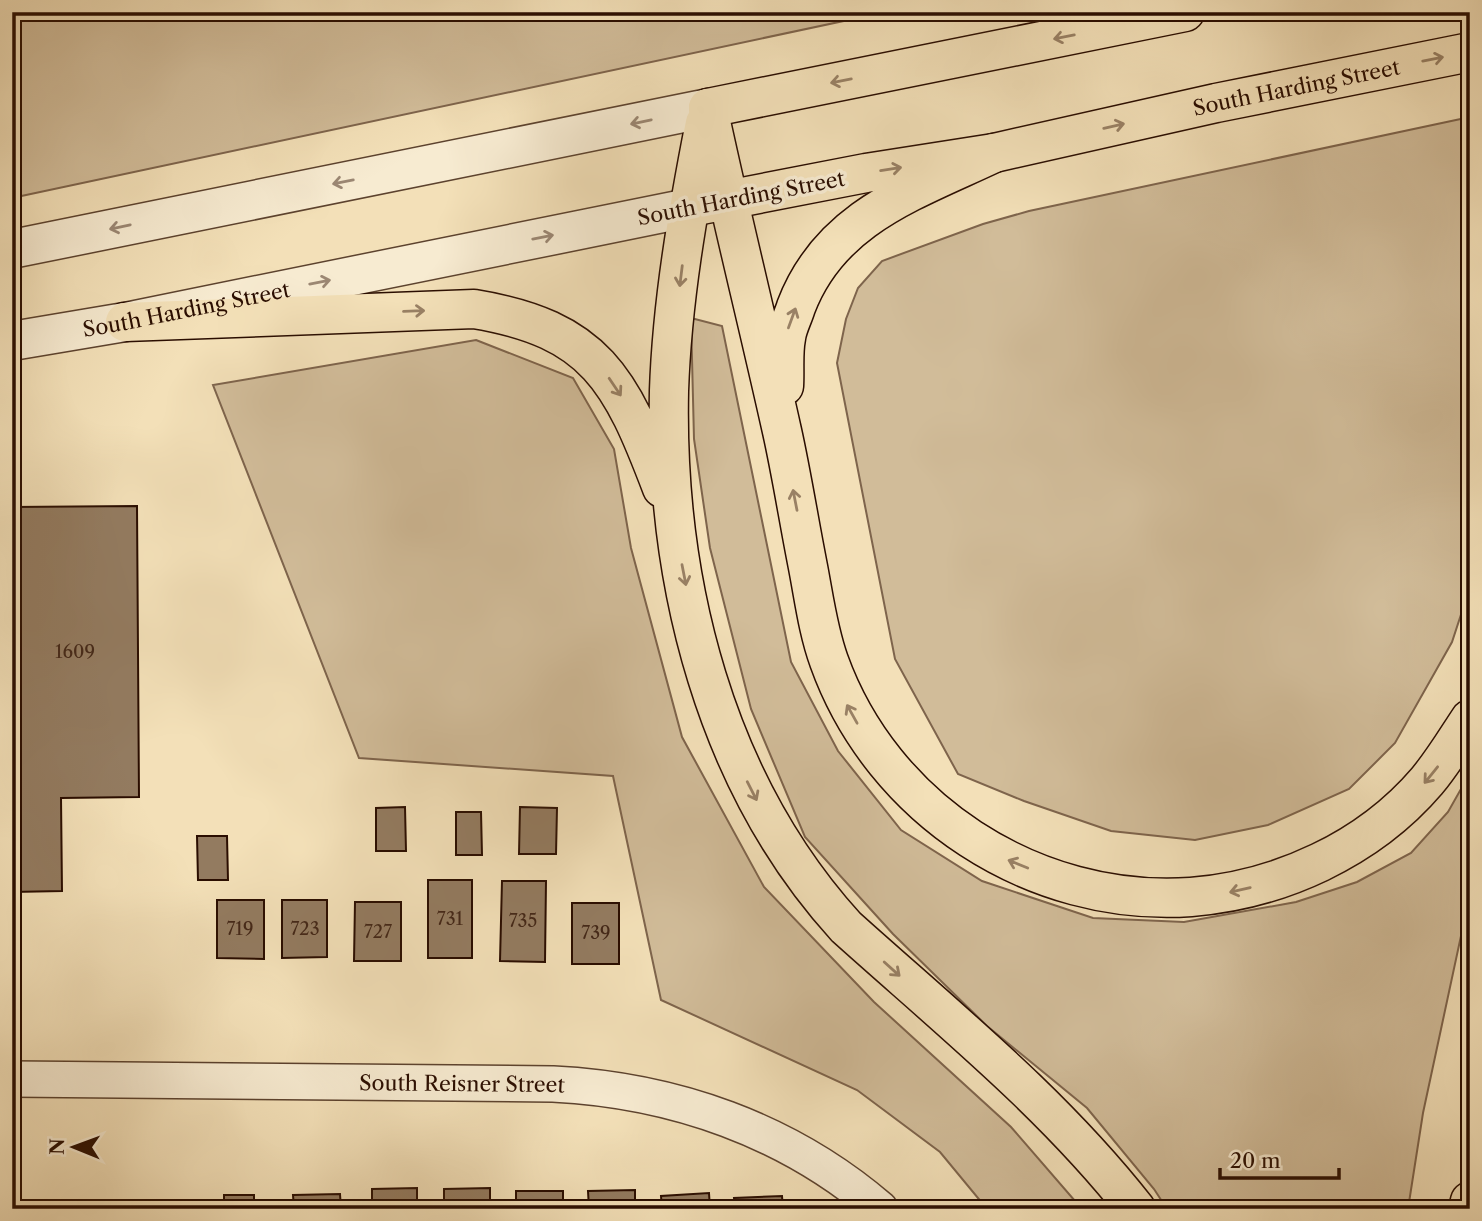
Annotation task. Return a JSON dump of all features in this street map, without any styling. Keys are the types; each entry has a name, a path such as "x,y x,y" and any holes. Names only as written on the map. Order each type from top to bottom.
{"main road":[{"path":"708,108 1185,12"},
{"name":"South Harding Street","path":"688,208 866,173 994,153 1216,103 1470,52"},
{"path":"708,108 783,434 816,613 827,657 851,714 876,751 908,789 952,827 976,843 1018,864 1070,884 1155,898 1219,895 1273,881 1342,851 1398,810 1428,780 1470,719"},
{"path":"708,108 688,208 669,391 673,518 693,624 720,719 743,774 790,859 846,928 1049,1111 1096,1159 1136,1209"},
{"path":"783,434 786,337 800,298 832,246 877,209 994,153"},
{"path":"125,322 474,309 506,314 537,324 563,335 584,351 605,373 638,424 673,518"},
{"path":"1468,1209 1470,1201"}],"street":[{"path":"12,249 708,108"},
{"name":"South Harding Street","path":"12,341 125,322 688,208"},
{"name":"South Reisner Street","path":"12,1079 553,1084 610,1089 681,1103 752,1128 803,1153 880,1209"}],"shaded area":[{"path":"32,12 886,12 12,198 12,19"},
{"path":"1470,117 1470,587 1452,642 1395,743 1349,789 1268,825 1195,840 1111,831 1024,801 958,774 895,659 837,363 846,319 858,288 882,261 983,224 1029,211"},
{"path":"691,318 722,326 791,662 838,751 901,830 982,881 1093,918 1184,922 1296,902 1357,882 1411,853 1448,812 1470,773 1470,894 1423,1113 1408,1209 1167,1209 1154,1189 1087,1108 987,1026 893,934 805,837 751,709 710,548 694,439"},
{"path":"476,340 573,378 614,449 631,548 682,737 764,887 874,1002 1011,1127 1082,1209 987,1209 940,1152 857,1090 661,1000 613,776 359,758 213,385"}],"building":[{"path":"137,506 139,797 61,798 62,891 12,892 12,507"},
{"path":"405,807 406,851 376,851 376,808"},
{"path":"520,807 557,808 556,854 519,854"},
{"path":"456,812 481,812 482,855 456,855"},
{"path":"197,836 227,836 228,880 198,880"},
{"path":"428,880 472,880 472,958 428,958"},
{"path":"502,881 546,881 545,962 500,961"},
{"path":"217,900 264,900 264,959 217,958"},
{"path":"282,900 327,900 327,957 282,958"},
{"path":"355,902 401,902 401,961 354,961"},
{"path":"572,903 619,903 619,964 572,964"},
{"path":"417,1188 417,1209 372,1209 372,1189"},
{"path":"490,1188 490,1209 444,1209 444,1189"},
{"path":"635,1190 635,1209 589,1209 588,1191"},
{"path":"516,1191 563,1191 563,1209 516,1209"},
{"path":"709,1193 710,1209 662,1209 661,1196"},
{"path":"340,1194 341,1209 294,1209 293,1195"},
{"path":"224,1195 254,1195 254,1200 267,1200 267,1209 224,1209"},
{"path":"782,1196 783,1209 735,1209 734,1198"}]}
